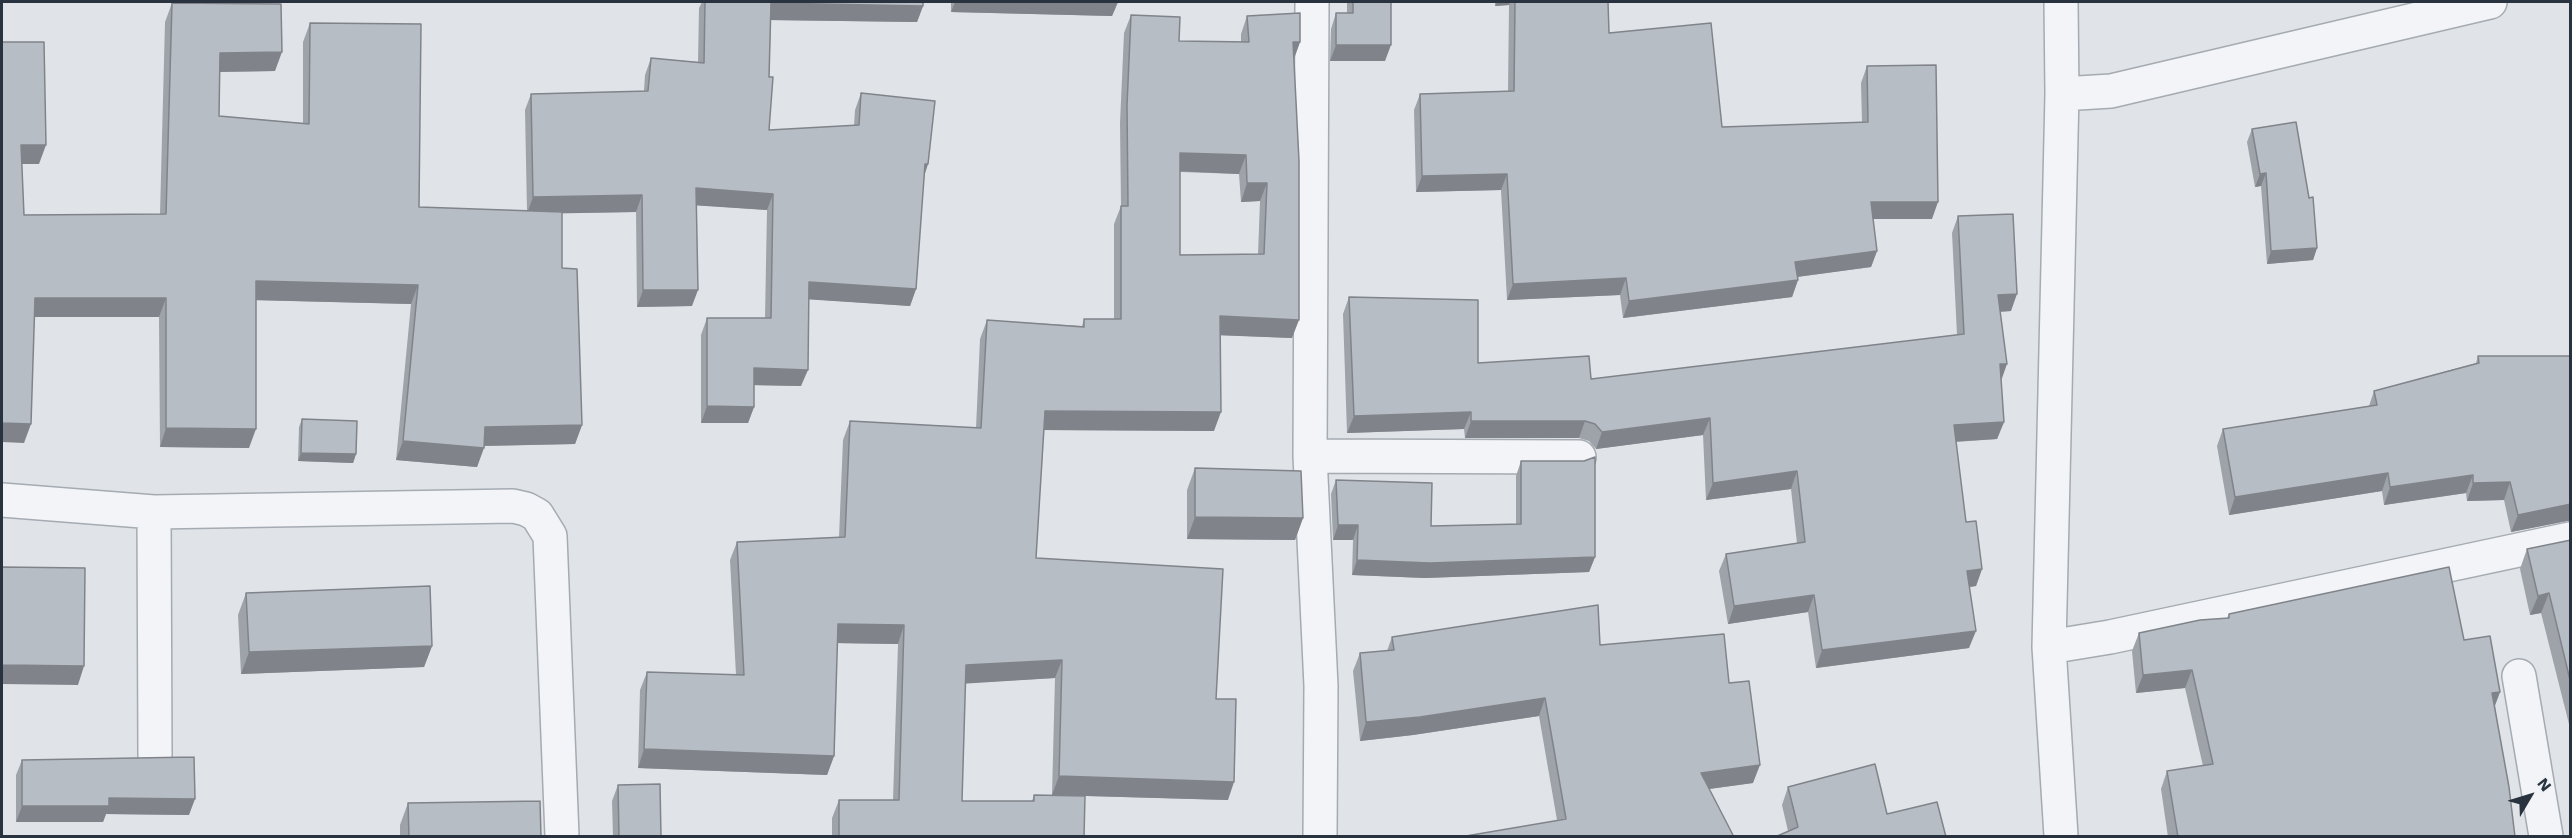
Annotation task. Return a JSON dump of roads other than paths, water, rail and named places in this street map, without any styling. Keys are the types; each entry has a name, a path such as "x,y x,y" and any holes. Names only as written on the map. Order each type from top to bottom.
{"street":[{"path":"1312,2 1310,456 1322,686 1320,837"},
{"path":"2061,2 2062,94 2049,647 2061,837"},
{"path":"2062,94 2111,91 2490,2"},
{"path":"1310,456 1579,457"},
{"path":"2,500 154,512 513,506 537,515 550,536 562,837"},
{"path":"154,512 155,756"},
{"path":"2049,647 2110,637 2571,539"},
{"path":"2519,676 2546,837"}]}
